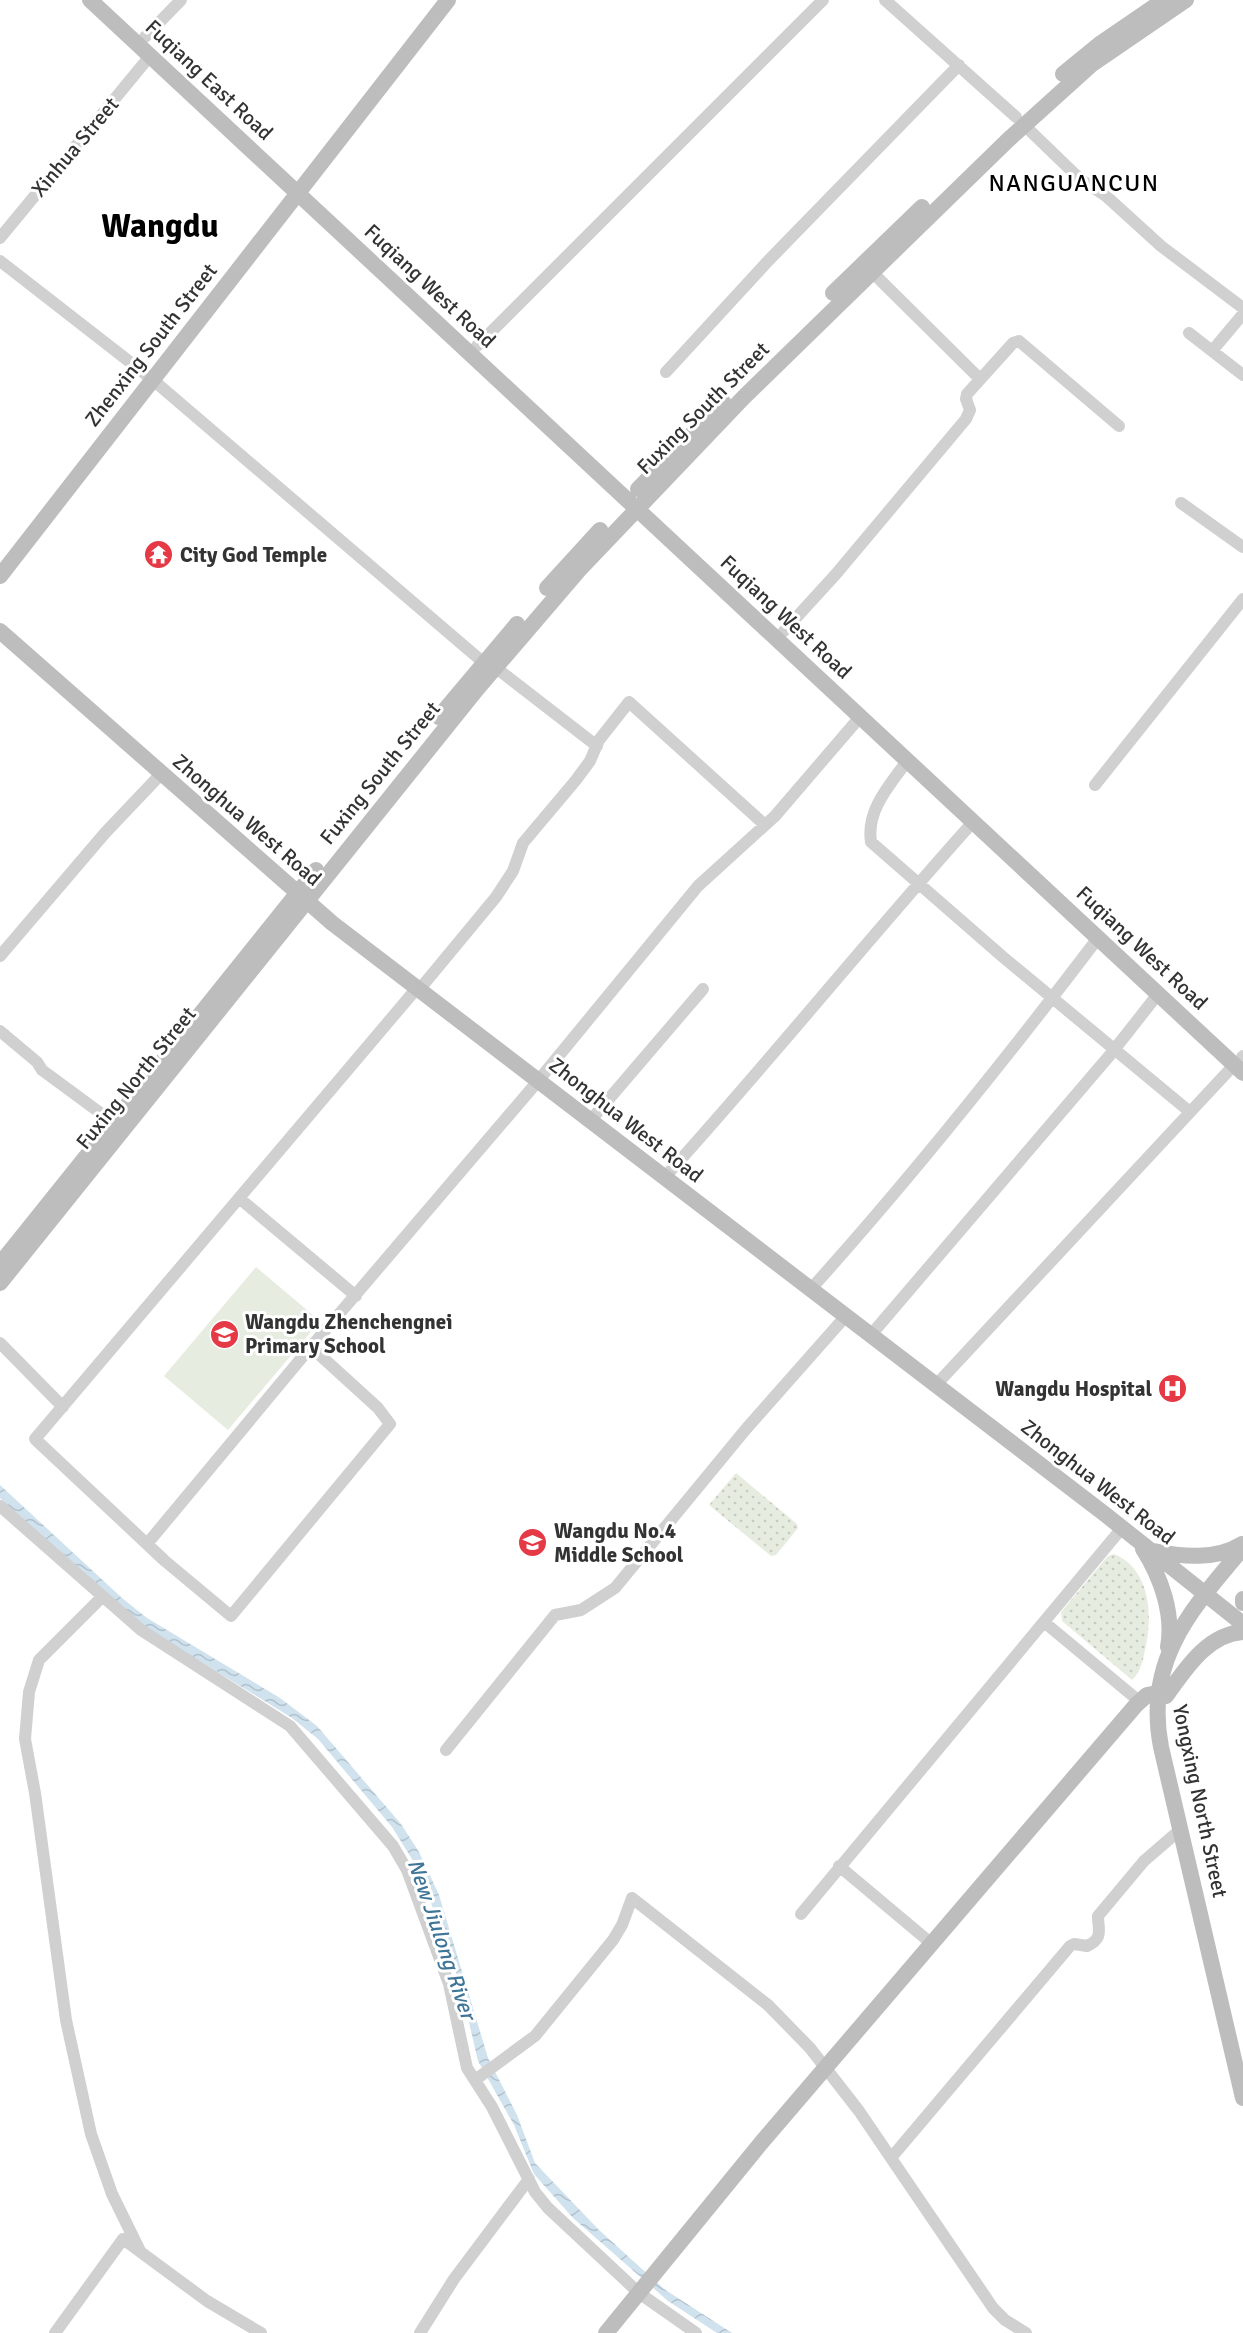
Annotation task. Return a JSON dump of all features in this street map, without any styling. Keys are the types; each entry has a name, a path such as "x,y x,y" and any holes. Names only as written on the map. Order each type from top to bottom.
{"main road":[{"name":"Fuqiang East Road","path":"90,0 301,189"},
{"name":"Fuqiang East Road","path":"106,0 301,189"},
{"name":"Zhenxing South Street","path":"0,576 448,0"},
{"name":"Fuxing South Street","path":"635,500 872,272 1084,56 1164,0"},
{"name":"Fuxing South Street","path":"302,897 489,665 579,570 635,500 786,339 1020,121 1091,65 1186,0"},
{"name":"Fuqiang West Road","path":"301,189 477,346 860,717 1158,994 1241,1062"},
{"name":"Fuqiang West Road","path":"301,189 635,500 784,631 1241,1062"},
{"name":"Zhonghua West Road","path":"0,632 302,897 418,989 1122,1528 1243,1624"},
{"name":"Fuxing North Street","path":"0,1264 302,897"},
{"name":"Fuxing North Street","path":"0,1283 302,897"},
{"path":"1144,1545 1170,1554 1207,1555 1224,1553 1243,1543"},
{"path":"1144,1545 1156,1573 1170,1621 1164,1669"},
{"path":"1208,1596 1243,1548"},
{"path":"1208,1596 1243,1562"},
{"name":"Yongxing North Street","path":"1208,1596 1187,1616 1164,1669 1162,1695 1156,1722 1243,2098"},
{"name":"Yongxing North Street","path":"1208,1596 1162,1695 1170,1745 1243,2057"},
{"path":"606,2333 825,2068 1139,1701 1162,1695 1212,1642 1243,1632"}],"street":[{"path":"146,37 181,0"},
{"path":"477,346 823,0"},
{"path":"885,0 959,65 1080,179 1106,196 1161,246 1243,308"},
{"name":"Xinhua Street","path":"0,238 150,56"},
{"path":"666,372 769,260 959,65"},
{"path":"0,261 153,380 489,665 597,746"},
{"path":"872,272 980,379"},
{"path":"1212,351 1243,314"},
{"path":"1189,333 1243,375"},
{"path":"784,631 836,574 966,419 970,410 967,394 1013,343 1019,341 1119,426"},
{"path":"1181,503 1243,547"},
{"path":"1095,785 1243,600"},
{"path":"311,1347 378,1408 390,1424 231,1616 147,1544 35,1439 496,897 513,871 523,843 576,780 590,761 597,746 630,702 765,825"},
{"path":"147,1544 311,1347 538,1081 698,886 765,825 860,717"},
{"path":"908,761 883,795 869,828 871,842 1052,998 1190,1112"},
{"path":"0,956 105,833 161,774"},
{"path":"664,1178 737,1098 918,883 973,822"},
{"path":"810,1290 889,1203 990,1080 1098,938"},
{"path":"590,1121 703,989"},
{"path":"870,1336 1114,1050 1158,994"},
{"path":"0,1031 37,1062 42,1070 114,1123"},
{"path":"935,1386 1190,1112 1241,1062"},
{"path":"239,1198 356,1296"},
{"path":"446,1750 555,1615 581,1610 615,1588 746,1429 845,1317"},
{"path":"0,1343 63,1407"},
{"path":"0,1506 141,1630 291,1726 393,1846 407,1870 449,1984 467,2068 529,2179 548,2208 639,2293 696,2333"},
{"path":"801,1914 1122,1528"},
{"path":"102,1597 39,1660 29,1692 25,1739 35,1793 66,2020 91,2134 112,2194 140,2251"},
{"path":"1044,1622 1139,1701"},
{"path":"891,2158 1070,1946 1074,1944 1088,1946 1096,1940 1101,1931 1098,1916 1144,1861 1181,1829"},
{"path":"839,1866 932,1944"},
{"path":"475,2080 535,2036 613,1940 622,1925 632,1898 768,2005 825,2068 891,2158 993,2308 1005,2320 1026,2333"},
{"path":"420,2333 454,2279 529,2179"},
{"path":"55,2333 123,2239 207,2301 261,2333"}],"shaded area":[{"path":"256,1267 320,1321 228,1430 164,1376"},
{"path":"736,1473 797,1524 798,1528 776,1555 771,1556 709,1505"},
{"path":"1114,1554 1136,1571 1142,1582 1148,1609 1149,1623 1143,1658 1140,1670 1132,1680 1062,1621 1061,1612 1108,1556"}],"water":[{"path":"0,1485 122,1598 147,1618 280,1698 317,1726 401,1824 419,1852 439,1895 488,2058 517,2115 535,2163 598,2229 664,2289 732,2333 717,2333 668,2301 573,2218 534,2174 514,2125 478,2061 460,1984 420,1872 392,1827 318,1739 292,1718 149,1630 12,1512 0,1498"}],"place":[{"name":"City God Temple","path":"159,555"},
{"name":"Wangdu Zhenchengnei Primary School","path":"224,1334"},
{"name":"Wangdu Hospital","path":"1173,1389"},
{"name":"Wangdu No.4 Middle School","path":"533,1543"}],"district":[{"name":"NANGUANCUN","path":"1074,183"},
{"name":"Wangdu","path":"160,226"}],"water label":[{"name":"New Jiulong River","path":"442,1939"}]}
